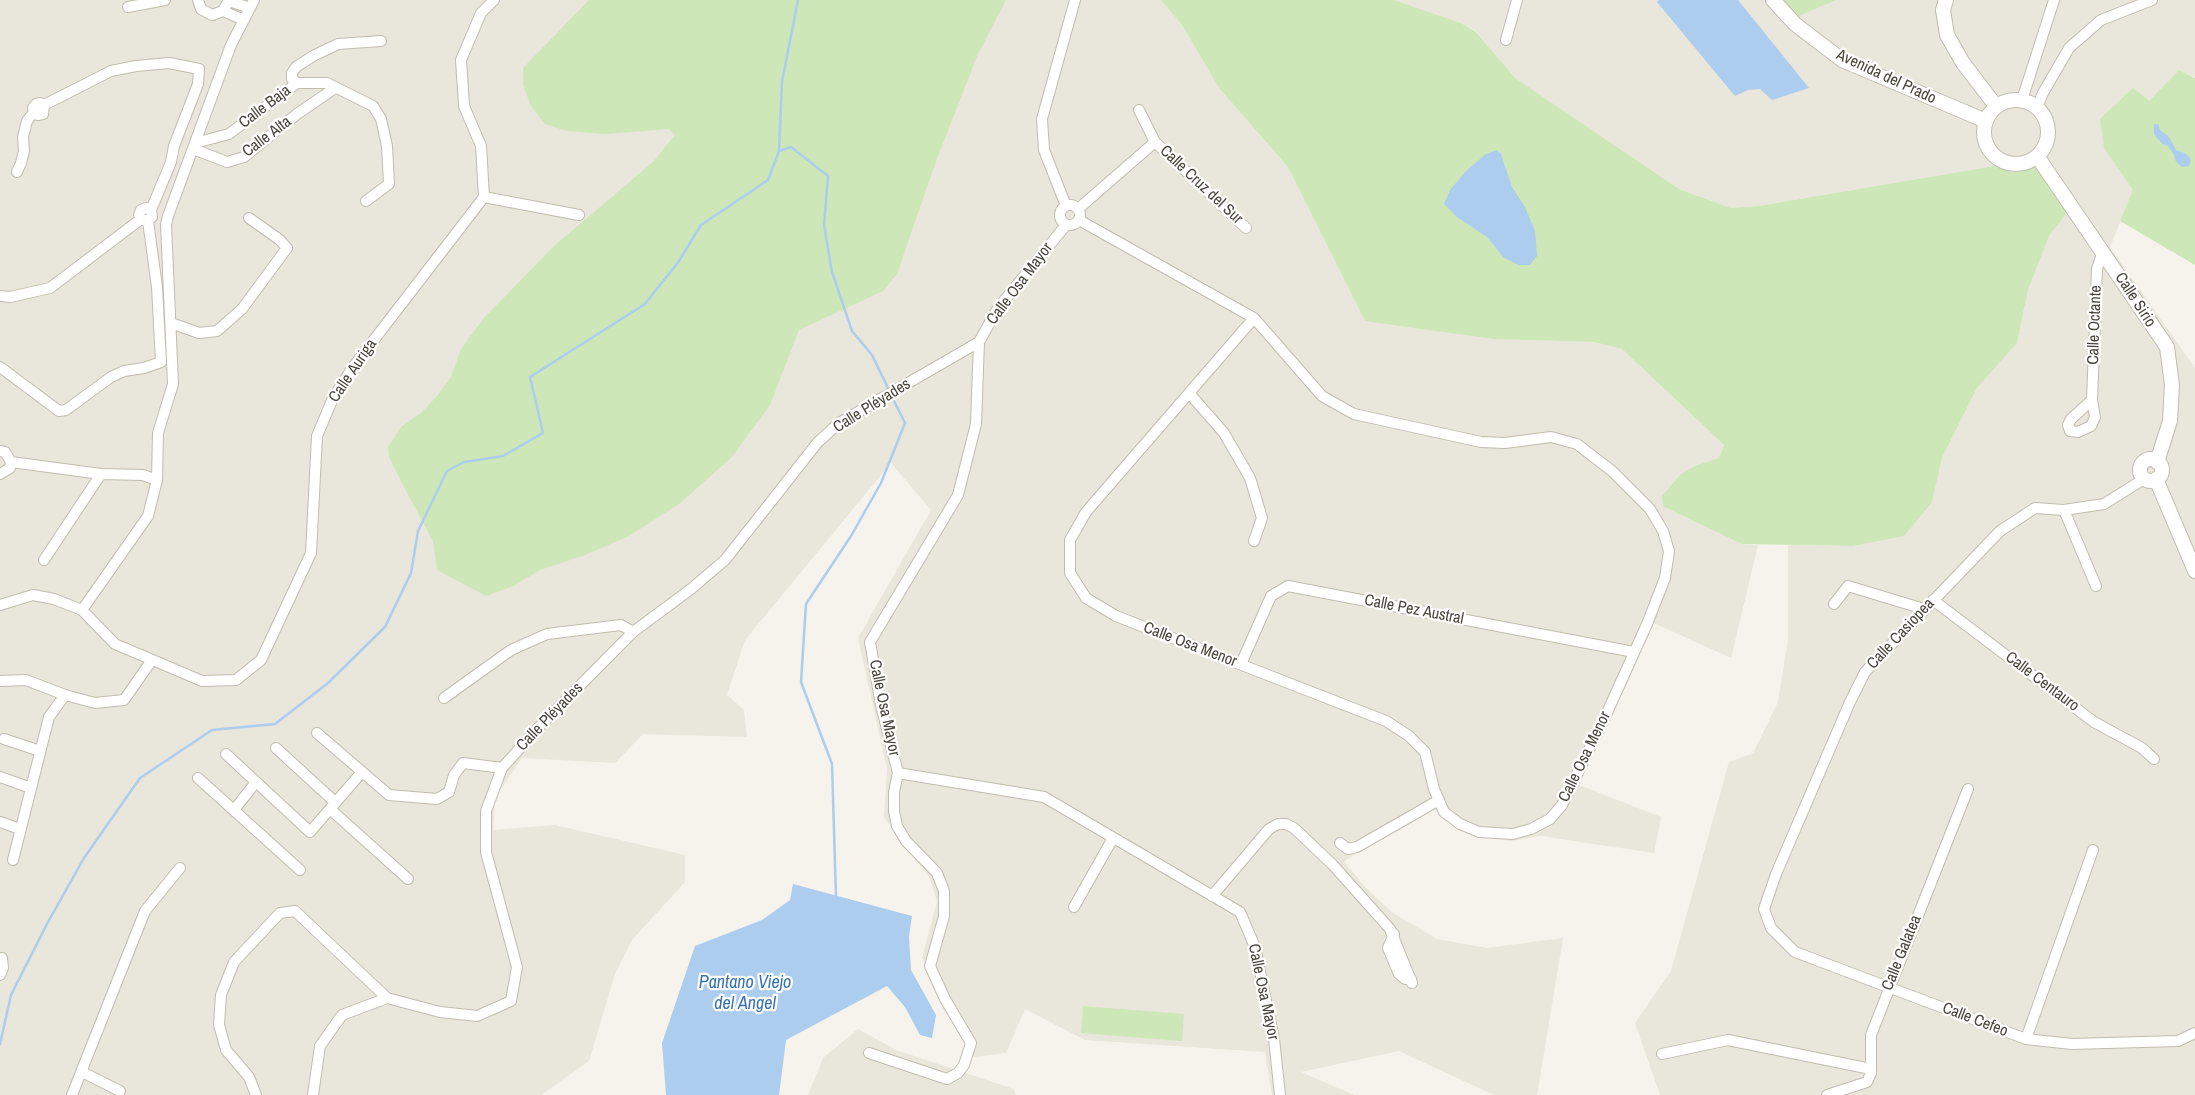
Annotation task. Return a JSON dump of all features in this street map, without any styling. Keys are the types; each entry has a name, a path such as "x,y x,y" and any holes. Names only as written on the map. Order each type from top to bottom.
{"street":[{"path":"128,7 165,0"},
{"path":"198,0 201,9 206,13 218,14 223,12 244,20"},
{"path":"0,605 32,595 54,599 82,610 148,516 157,480 158,433 172,384 167,221 231,45 252,4 229,0 223,12"},
{"path":"494,0 481,13 461,60 464,106 481,146 484,197 579,215"},
{"path":"1066,206 1044,150 1042,119 1075,0"},
{"path":"1506,40 1517,0"},
{"name":"Avenida del Prado","path":"1773,0 1795,24 1842,60 1986,121"},
{"path":"1946,0 1944,23 1947,35 1963,63 1996,106"},
{"path":"2022,100 2054,0"},
{"path":"2037,107 2042,93 2069,48 2101,20 2152,0"},
{"path":"297,83 292,79 292,73 296,67 313,56 338,44 381,41"},
{"path":"0,366 59,412 66,410 124,371 144,368 161,362 157,287 149,216 171,162 174,146 198,84 199,69 169,63 128,68 111,72 44,105 36,104 33,108 34,112 27,121 22,137 24,151 17,172"},
{"name":"Calle Baja","path":"194,146 229,134 297,83 326,84 373,106 381,119 387,146 389,184 366,201"},
{"name":"Calle Alta","path":"194,146 227,162 244,157 297,114 335,88"},
{"path":"2022,100 2037,107 2044,116 2048,132 2044,147 2037,156 2027,162 2015,164 1998,158 1986,144 1984,133 1986,121 1996,106 2004,102 2022,100"},
{"name":"Calle Cruz del Sur","path":"1139,110 1154,142 1246,228"},
{"name":"Calle Cruz del Sur","path":"1079,215 1154,142"},
{"name":"Calle Sirio","path":"2037,156 2167,347 2172,385 2170,421 2157,462 2162,469 2150,479"},
{"name":"Calle Auriga","path":"82,610 115,644 202,681 236,680 261,660 311,553 317,436 333,398 353,367 484,197"},
{"path":"1066,206 1075,206 1079,215 1074,225 1066,225 1060,213 1066,206"},
{"name":"Calle Osa Menor","path":"1079,215 1254,318 1322,396 1354,414 1481,442 1505,443 1551,437 1577,444 1612,471 1650,509 1663,531 1669,551 1665,578 1634,652 1562,805 1550,818 1531,829 1513,834 1479,832 1460,824 1444,812 1425,752 1408,736 1386,720 1116,616 1086,598 1070,573 1070,540 1086,512 1254,318"},
{"path":"149,216 167,221"},
{"path":"0,296 10,297 50,288 149,216"},
{"path":"171,323 199,333 217,330 248,302 287,248 280,240 249,218"},
{"name":"Calle Osa Mayor","path":"1066,225 998,308 979,342 976,424 958,495 870,642 881,705 898,773 1044,797 1240,912 1255,947 1274,1039 1280,1095"},
{"name":"Calle Octante","path":"2092,400 2097,269 2103,251"},
{"name":"Calle Pléyades","path":"386,998 440,1012 477,1016 511,1001 517,967 486,852 486,810 502,768 540,726 633,632 691,589 725,560 818,442 839,423 979,342"},
{"path":"1189,393 1224,433 1250,478 1262,518 1254,541"},
{"path":"0,451 5,452 11,462 10,468 0,474"},
{"path":"11,462 101,474 143,476 157,480"},
{"path":"44,560 101,474"},
{"path":"2150,479 2195,571"},
{"name":"Calle Casiopea","path":"1771,928 1764,909 1776,874 1850,702 1865,672 2000,531 2035,508 2064,510 2104,504 2150,479"},
{"path":"2064,510 2096,586"},
{"name":"Calle Pez Austral","path":"1241,664 1271,596 1288,586 1634,652"},
{"path":"1834,604 1848,586 1924,609"},
{"name":"Calle Centauro","path":"1933,600 2094,722 2142,748 2154,759"},
{"path":"444,698 511,650 547,634 621,624 633,632"},
{"path":"0,681 26,680 95,704 124,700 152,660"},
{"path":"13,860 49,717 65,695"},
{"path":"317,733 389,795 437,799 448,792 454,775 463,763 502,768"},
{"path":"4,739 40,751"},
{"path":"276,748 408,879"},
{"path":"226,754 310,832 362,772"},
{"path":"869,1053 948,1079 958,1073 964,1065 971,1043 950,1008 930,966 944,916 944,891 937,872 906,841 898,826 894,811 894,792 898,773"},
{"path":"0,777 31,788"},
{"path":"198,778 300,870"},
{"path":"234,810 256,782"},
{"name":"Calle Galatea","path":"1871,1069 1871,1035 1888,987 1968,789"},
{"path":"1340,843 1348,848 1358,847 1439,800"},
{"path":"0,822 20,829"},
{"path":"1212,896 1269,830 1278,824 1286,824 1333,865 1394,934 1411,981"},
{"path":"1074,906 1112,838"},
{"path":"2026,1039 2093,850"},
{"path":"72,1095 145,911 180,868"},
{"path":"256,1095 249,1077 226,1050 219,1025 220,995 234,962 280,913 295,911 386,998 342,1015 320,1046 314,1095"},
{"name":"Calle Cefeo","path":"1771,928 1795,952 2026,1039 2072,1044 2101,1044 2178,1041 2195,1033"},
{"path":"0,975 3,968 2,958"},
{"path":"1662,1054 1728,1040 1871,1069 1867,1082 1827,1095"},
{"path":"82,1072 120,1091"}],"shaded area":[{"path":"0,0 1161,0 1182,25 1219,88 1288,167 1365,320 1493,339 1594,342 1622,349 1724,445 1719,458 1697,465 1741,544 1758,545 1731,658 1654,623 1579,785 1661,817 1654,853 1541,836 1510,841 1487,838 1461,831 1433,808 1344,861 1364,886 1393,913 1437,939 1487,948 1563,938 1537,1095 1494,1095 1399,1051 1301,1072 1354,1095 1272,1095 1265,1052 1085,1040 1025,1009 1006,1053 974,1057 922,958 937,901 929,877 884,817 887,769 858,638 931,510 891,463 745,640 727,695 744,710 747,737 643,734 615,763 522,758 495,798 493,830 555,825 685,855 685,882 632,940 615,974 589,1061 541,1095 0,1095"},
{"path":"1394,0 1782,0 1797,17 1836,0 2195,0 2195,77 2179,70 2104,148 2133,190 2110,247 2195,368 2195,1095 1660,1095 1635,1023 1671,971 1729,762 1753,753 1778,702 1788,640 1788,545 1852,546 1932,502 1942,458 1977,388 2017,343 2028,290 2049,236 2069,210 2012,172 1994,166 1759,206 1731,208 1679,189 1514,78 1476,31 1461,23"},
{"path":"858,1029 896,1050 1014,1089 1016,1095 808,1095 823,1058"}],"green space":[{"path":"589,0 1006,0 978,54 936,161 897,274 883,291 799,330 770,405 732,457 679,504 629,536 585,555 540,570 513,586 486,596 437,570 433,541 389,457 388,447 402,426 421,413 438,395 451,377 461,349 484,318 554,246 653,162 675,135 669,129 606,134 567,131 545,124 531,106 523,85 523,68"},
{"path":"1161,0 1394,0 1461,23 1476,32 1515,78 1679,189 1731,208 1759,206 1994,166 2012,172 2038,167 2069,210 2049,236 2028,290 2017,343 1977,388 1942,458 1932,502 1904,536 1852,546 1742,544 1663,506 1662,496 1681,474 1697,465 1719,458 1724,445 1622,349 1594,342 1493,339 1365,321 1288,167 1219,88 1182,25"},
{"path":"1782,0 1836,0 1797,17"},
{"path":"2179,70 2195,78 2195,265 2120,221 2133,190 2104,148 2100,119 2133,88 2149,101"},
{"path":"1083,1006 1184,1014 1182,1041 1081,1033"}],"water":[{"path":"1659,0 1738,0 1809,88 1772,100 1760,89 1748,90 1735,96 1657,2"},
{"path":"2154,124 2158,124 2160,130 2169,137 2176,150 2185,153 2191,159 2189,166 2182,167 2176,162 2168,146 2162,144 2154,134"},
{"path":"1497,150 1501,154 1512,187 1525,207 1535,231 1537,256 1530,265 1519,265 1504,258 1487,237 1457,217 1444,204 1450,190 1467,170 1486,154"},
{"name":"Pantano Viejo del Angel","path":"793,884 912,916 909,937 911,970 936,1015 932,1038 920,1035 905,1007 887,986 786,1040 779,1095 666,1095 662,1043 695,946 762,920 790,900"}],"waterway":[{"path":"0,1044 11,995 48,922 84,858 140,778 212,730 275,724 328,683 385,627 411,573 418,531 447,471 464,462 503,456 543,433 530,377 645,304 679,261 701,225 768,180 779,151 782,82 798,0"},
{"path":"779,151 791,147 828,176 824,225 832,272 852,331 872,355 889,390"},
{"path":"836,897 832,764 801,682 806,604 851,536 881,483 905,423 891,395"}]}
